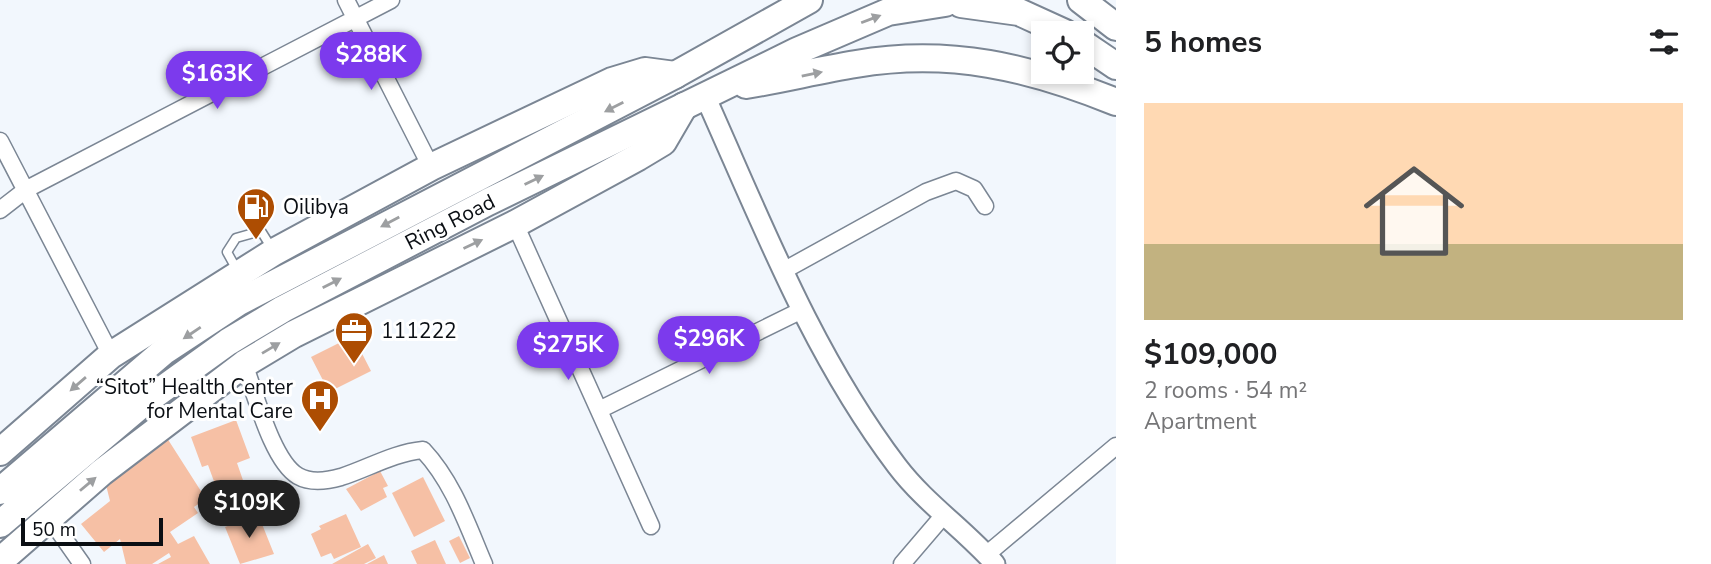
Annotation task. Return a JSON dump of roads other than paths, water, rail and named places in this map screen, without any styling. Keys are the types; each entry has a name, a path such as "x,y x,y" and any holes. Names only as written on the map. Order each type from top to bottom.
{"main road":[{"path":"764,26 792,0"},
{"name":"Ring Road","path":"0,491 163,352 239,302 675,75 809,0"},
{"path":"1081,0 1116,27"},
{"name":"Ring Road","path":"0,524 142,404 228,342 283,309 476,209 703,97 878,16 956,2 1019,12 1039,21"},
{"path":"1094,51 1116,66"},
{"path":"0,561 102,472 244,364 294,334 515,224 663,142 703,97 854,64 930,58 1000,65 1057,78 1116,103"},
{"path":"0,453 111,355 274,253 430,167 612,80 645,71 675,75"}],"street":[{"path":"346,0 430,167"},
{"path":"0,210 27,189 391,0"},
{"path":"703,97 783,271 846,393 898,468 943,516 991,559 1116,446"},
{"path":"0,141 111,355"},
{"path":"783,271 926,192 956,181 974,189 985,206"},
{"path":"515,224 601,409 651,526"},
{"path":"601,409 802,310"},
{"path":"244,364 281,459 298,476 317,481 340,477 401,452 423,450 438,466 458,502 484,564"},
{"path":"902,564 943,516"},
{"path":"49,517 82,564"}],"place":[{"name":"Oilibya","path":"256,241"},
{"name":"111222","path":"354,365"},
{"name":"“Sitot” Health Center for Mental Care","path":"320,433"}]}
